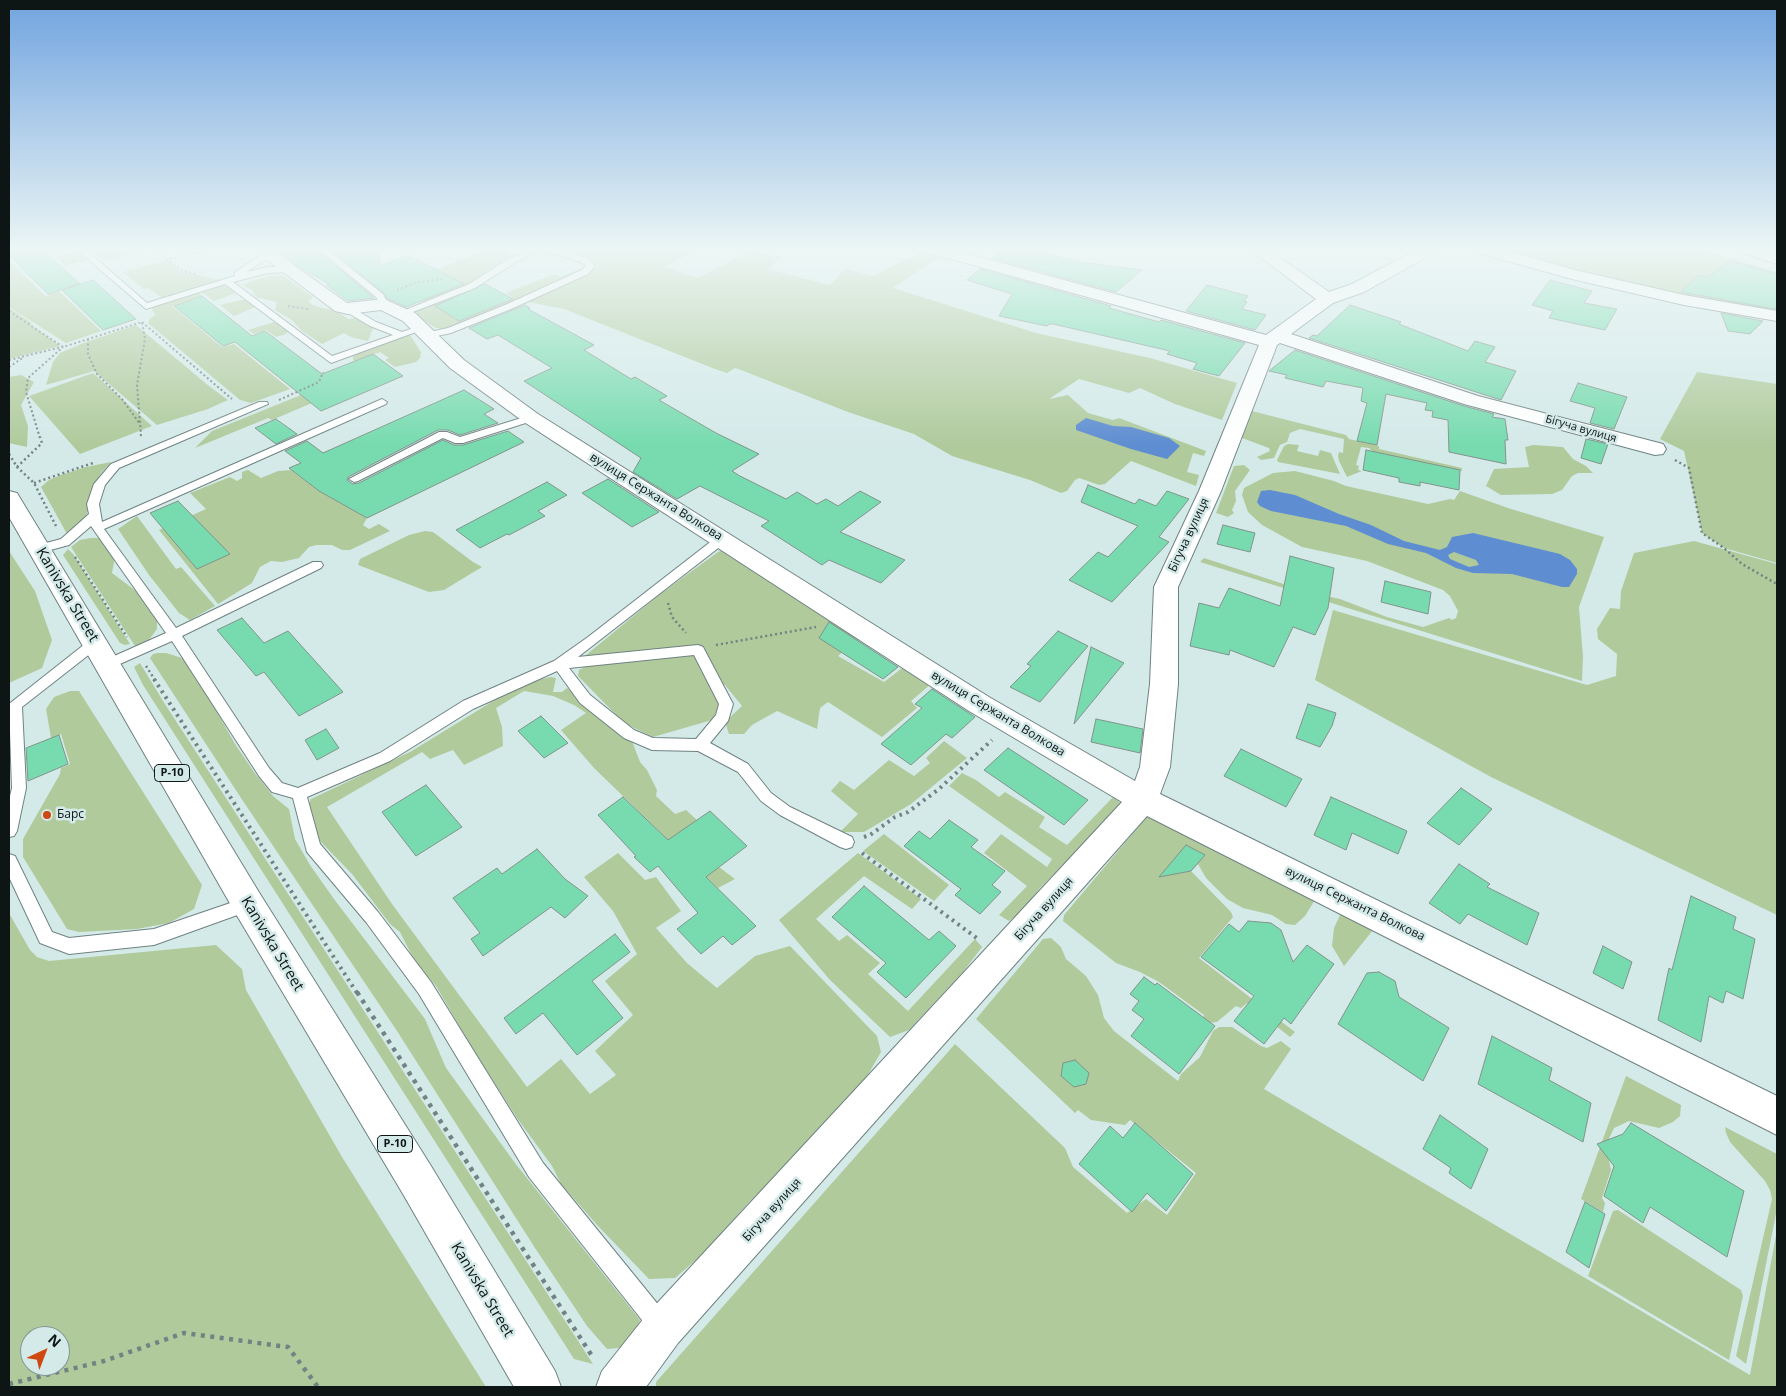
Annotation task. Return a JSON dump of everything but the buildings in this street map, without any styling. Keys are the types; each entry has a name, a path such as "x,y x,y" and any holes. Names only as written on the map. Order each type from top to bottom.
{"street":[{"path":"374,315 408,323"},
{"path":"1183,315 1273,339 1305,315"},
{"name":"вулиця Сержанта Волкова","path":"408,323 474,378 531,418 979,704 1143,800 1777,1116"},
{"name":"Бігуча вулиця","path":"607,1375 664,1328 1143,800 1155,767 1164,684 1166,587 1210,491 1273,339 1472,400 1654,449"},
{"name":"Kanivska Street","path":"9,498 102,653 248,904 417,1180 539,1387"}],"lane":[{"path":"273,315 331,360 422,315"},
{"path":"358,315 373,324 408,323 452,330 488,315"},
{"path":"400,315 408,323"},
{"path":"97,528 382,402"},
{"path":"263,404 115,466 100,484 93,504 97,528 174,634 264,772 277,788 299,794 385,757 468,705 559,664 722,539"},
{"path":"354,479 443,434 459,441 531,418"},
{"path":"39,550 65,542 95,515"},
{"path":"9,831 19,788 16,705 102,653 137,652 317,565"},
{"path":"559,664 698,650 726,704 723,718 700,745"},
{"path":"559,664 585,698 629,734 652,744 700,745 743,768 766,797 785,811 846,842"},
{"path":"299,794 313,846 372,917 425,988 536,1170 664,1328"},
{"path":"9,860 46,938 69,946 154,937 248,904"}],"path":[{"path":"15,315 63,347"},
{"path":"9,360 63,347 142,322 151,315"},
{"path":"142,322 242,408 272,403 318,382 331,360"},
{"path":"136,456 128,446 132,440 141,435 137,385 145,339 142,322"},
{"path":"88,339 88,354 96,374 122,399 140,424"},
{"path":"17,467 42,443 26,392 28,378 63,347"},
{"path":"9,367 27,356"},
{"path":"1654,449 1689,468 1702,533 1724,548 1742,564 1777,584"},
{"path":"9,454 17,467 34,483 65,542 607,1375"},
{"path":"34,483 67,471"},
{"path":"667,582 668,606 672,617 698,650 742,639 795,632 848,619"},
{"path":"846,842 870,835 887,822 908,812 939,789 1010,722"},
{"path":"846,842 924,898 999,958"},
{"path":"9,1384 104,1361 184,1333 288,1346 318,1387"}],"green space":[{"path":"9,315 20,315 60,346 9,359"},
{"path":"22,315 84,315 101,331 66,343"},
{"path":"155,315 183,315 222,347 234,344 290,389 251,403 240,400 148,323"},
{"path":"284,315 343,315 348,319 366,316 373,328 368,341 351,337 344,333 322,344 302,331 292,320"},
{"path":"418,315 457,315 456,319 466,315 481,315 447,329 436,328 419,318"},
{"path":"579,315 979,315 1036,333 1150,358 1237,383 1222,420 1175,404 1140,388 1129,393 1079,379 1049,399 1068,395 1088,413 1113,420 1119,418 1206,451 1204,456 1193,453 1187,472 1199,475 1196,486 1131,461 1105,484 1099,485 1079,478 1075,480 1067,491 1061,493 1030,480 952,456 914,434 848,412 741,370 735,368 727,373"},
{"path":"278,322 289,330 286,334 276,337 266,330 254,334 248,330"},
{"path":"136,325 228,400 208,409 157,425 94,371 46,385 53,362 60,353"},
{"path":"410,335 421,352 420,358 416,362 395,367 385,360 389,358 380,352 355,361 353,360 353,357 359,352"},
{"path":"1697,372 1777,384 1777,563 1724,548 1702,533 1684,451 1660,439"},
{"path":"93,373 152,426 80,454 29,396"},
{"path":"21,375 34,382 21,405 28,426 27,447 9,443 9,377"},
{"path":"328,384 338,392 272,420 268,418 195,448 212,431"},
{"path":"1252,411 1346,435 1349,439 1379,446 1379,449 1462,468 1462,471 1373,452 1369,448 1361,447 1356,465 1359,466 1358,470 1362,471 1347,477 1338,456 1339,452 1343,453 1344,439 1300,429 1290,433 1287,442 1280,445 1274,458 1261,460 1257,457 1270,451 1269,448 1242,438"},
{"path":"1288,444 1299,445 1297,451 1318,456 1320,450 1331,453 1340,474 1278,462 1277,460 1284,446"},
{"path":"1533,445 1563,447 1573,459 1586,466 1593,473 1578,473 1572,476 1562,490 1552,494 1501,495 1486,486 1494,469 1529,467 1525,447"},
{"path":"111,462 95,483 85,521 67,534 41,487 49,480 61,475"},
{"path":"1244,465 1250,470 1235,491 1236,501 1232,510 1234,513 1228,517 1216,513 1234,466"},
{"path":"248,470 261,478 278,471 291,470 319,491 367,518 363,525 369,529 379,524 390,531 350,550 342,550 332,545 316,545 309,547 299,558 282,562 271,561 260,567 252,583 218,604 159,530 206,509 190,493 230,477 237,481 242,478 242,472"},
{"path":"1295,471 1346,486 1428,504 1450,499 1454,500 1460,491 1508,508 1604,537 1579,607 1583,657 1582,681 1200,562 1204,558 1308,592 1340,599 1387,617 1423,627 1449,618 1452,620 1456,618 1458,611 1450,596 1443,590 1367,561 1302,547 1262,525 1248,512 1242,495 1244,488 1273,473"},
{"path":"137,516 176,569 181,567 215,606 190,620 179,613 149,575 118,529"},
{"path":"425,531 433,532 482,567 444,590 429,592 358,565 360,559 409,535"},
{"path":"101,538 115,557 112,573 140,594 157,619 157,629 148,641 135,646 71,547 80,540"},
{"path":"1694,541 1777,564 1777,915 1491,777 1315,680 1333,610 1587,685 1616,676 1617,654 1598,639 1597,629 1610,608 1620,609 1621,591 1634,553"},
{"path":"726,548 863,639 848,643 849,646 838,656 884,682 905,666 931,684 911,701 917,708 882,737 828,702 820,708 817,729 777,711 752,725 744,734 729,734 725,722 742,706 725,685 709,681 720,706 712,720 653,737 624,723 578,676 579,670 590,664 580,660 659,595"},
{"path":"68,549 130,644 120,643 63,555"},
{"path":"9,551 35,591 52,640 42,668 9,683"},
{"path":"166,653 182,658 195,673 235,744 254,772 273,796 289,809 295,839 310,865 425,1019 446,1068 515,1163 640,1320 633,1340 619,1348 607,1349 587,1326 397,1031 150,658 153,654"},
{"path":"140,663 593,1364 574,1359 143,685 134,667"},
{"path":"551,677 556,678 553,692 562,692 567,688 632,741 640,762 647,770 657,790 656,796 675,814 686,810 697,820 719,867 735,879 718,888 594,768 561,730 586,713 574,705 553,696 524,691 496,708 502,727 503,746 464,765 453,750 430,759 422,752 327,807 392,904 527,1087 561,1059 590,1094 616,1075 595,1051 633,1015 605,981 637,954 613,911 584,877 618,853 645,880 656,877 681,911 656,928 687,963 717,988 755,956 790,946 877,1036 881,1052 858,1092 786,1167 749,1202 705,1252 675,1278 649,1279 561,1184 552,1166 517,1118 472,1048 436,986 415,962 400,932 390,924 352,874 320,841 306,809 311,799 410,752 503,695 537,680"},
{"path":"70,691 79,691 202,885 194,909 169,923 137,929 79,932 67,929 23,857 23,839 60,774 61,768 70,764 61,734 51,738 46,709 54,697"},
{"path":"944,741 967,758 911,804 864,832 840,832 858,814 831,791 840,781 854,790 889,760 914,776 930,763 926,758"},
{"path":"962,773 976,780 999,797 1005,792 1045,817 1039,827 1067,845 1114,796 1120,803 1101,827 1039,889 1026,908 1009,921 999,915 1027,886 984,853 1001,834 1047,867 1052,859 949,786"},
{"path":"1155,815 1316,898 1305,916 1295,925 1286,924 1272,915 1243,908 1227,899 1206,878 1198,864 1191,871 1231,912 1233,917 1199,958 1295,1032 1290,1037 1247,1003 1241,1008 1236,1006 1217,1022 1209,1023 1203,1018 1204,1015 1159,982 1116,963 1063,921 1064,915 1146,818"},
{"path":"884,834 949,885 934,901 863,851"},
{"path":"858,853 921,899 912,909 864,876 816,919 839,941 847,935 880,963 868,974 908,1011 975,939 982,947 963,972 909,1030 890,1037 830,980 779,920"},
{"path":"9,913 30,950 37,957 49,961 216,945 242,969 246,990 342,1157 486,1387 9,1387"},
{"path":"1341,913 1373,930 1344,966 1332,946 1334,928"},
{"path":"1051,938 1061,947 1066,959 1086,976 1098,995 1104,1018 1114,1031 1178,1081 1181,1074 1200,1057 1213,1031 1219,1027 1232,1027 1267,1048 1281,1041 1291,1049 1264,1089 1750,1375 1777,1230 1777,1387 656,1387 656,1382 955,1044 1065,1148 1073,1167 1127,1213 1146,1199 1167,1215 1196,1173 1130,1120 1125,1125 1091,1120 1078,1110 1075,1113 976,1019 1043,939"},
{"path":"1626,1076 1681,1105 1680,1116 1673,1122 1659,1128 1629,1121 1614,1128 1606,1145 1611,1170 1602,1198 1605,1203 1603,1212 1581,1199"},
{"path":"1725,1127 1777,1154 1777,1209 1746,1364 1736,1356 1772,1199 1765,1181 1730,1142"},
{"path":"1618,1210 1741,1290 1743,1296 1729,1360 1588,1276 1613,1211"}],"water":[{"path":"1086,418 1113,426 1131,427 1169,438 1180,446 1167,459 1131,449 1076,430 1076,425"},
{"path":"1270,490 1295,495 1339,514 1371,525 1404,541 1440,550 1447,547 1452,537 1473,533 1560,554 1570,560 1577,569 1577,574 1569,587 1562,587 1512,574 1473,573 1456,568 1426,553 1388,544 1346,526 1271,511 1260,506 1257,502 1261,491","holes":["1454,552 1476,560 1479,565 1469,567 1450,559 1448,555"]}],"place":[{"name":"Барс","path":"47,815"}]}
